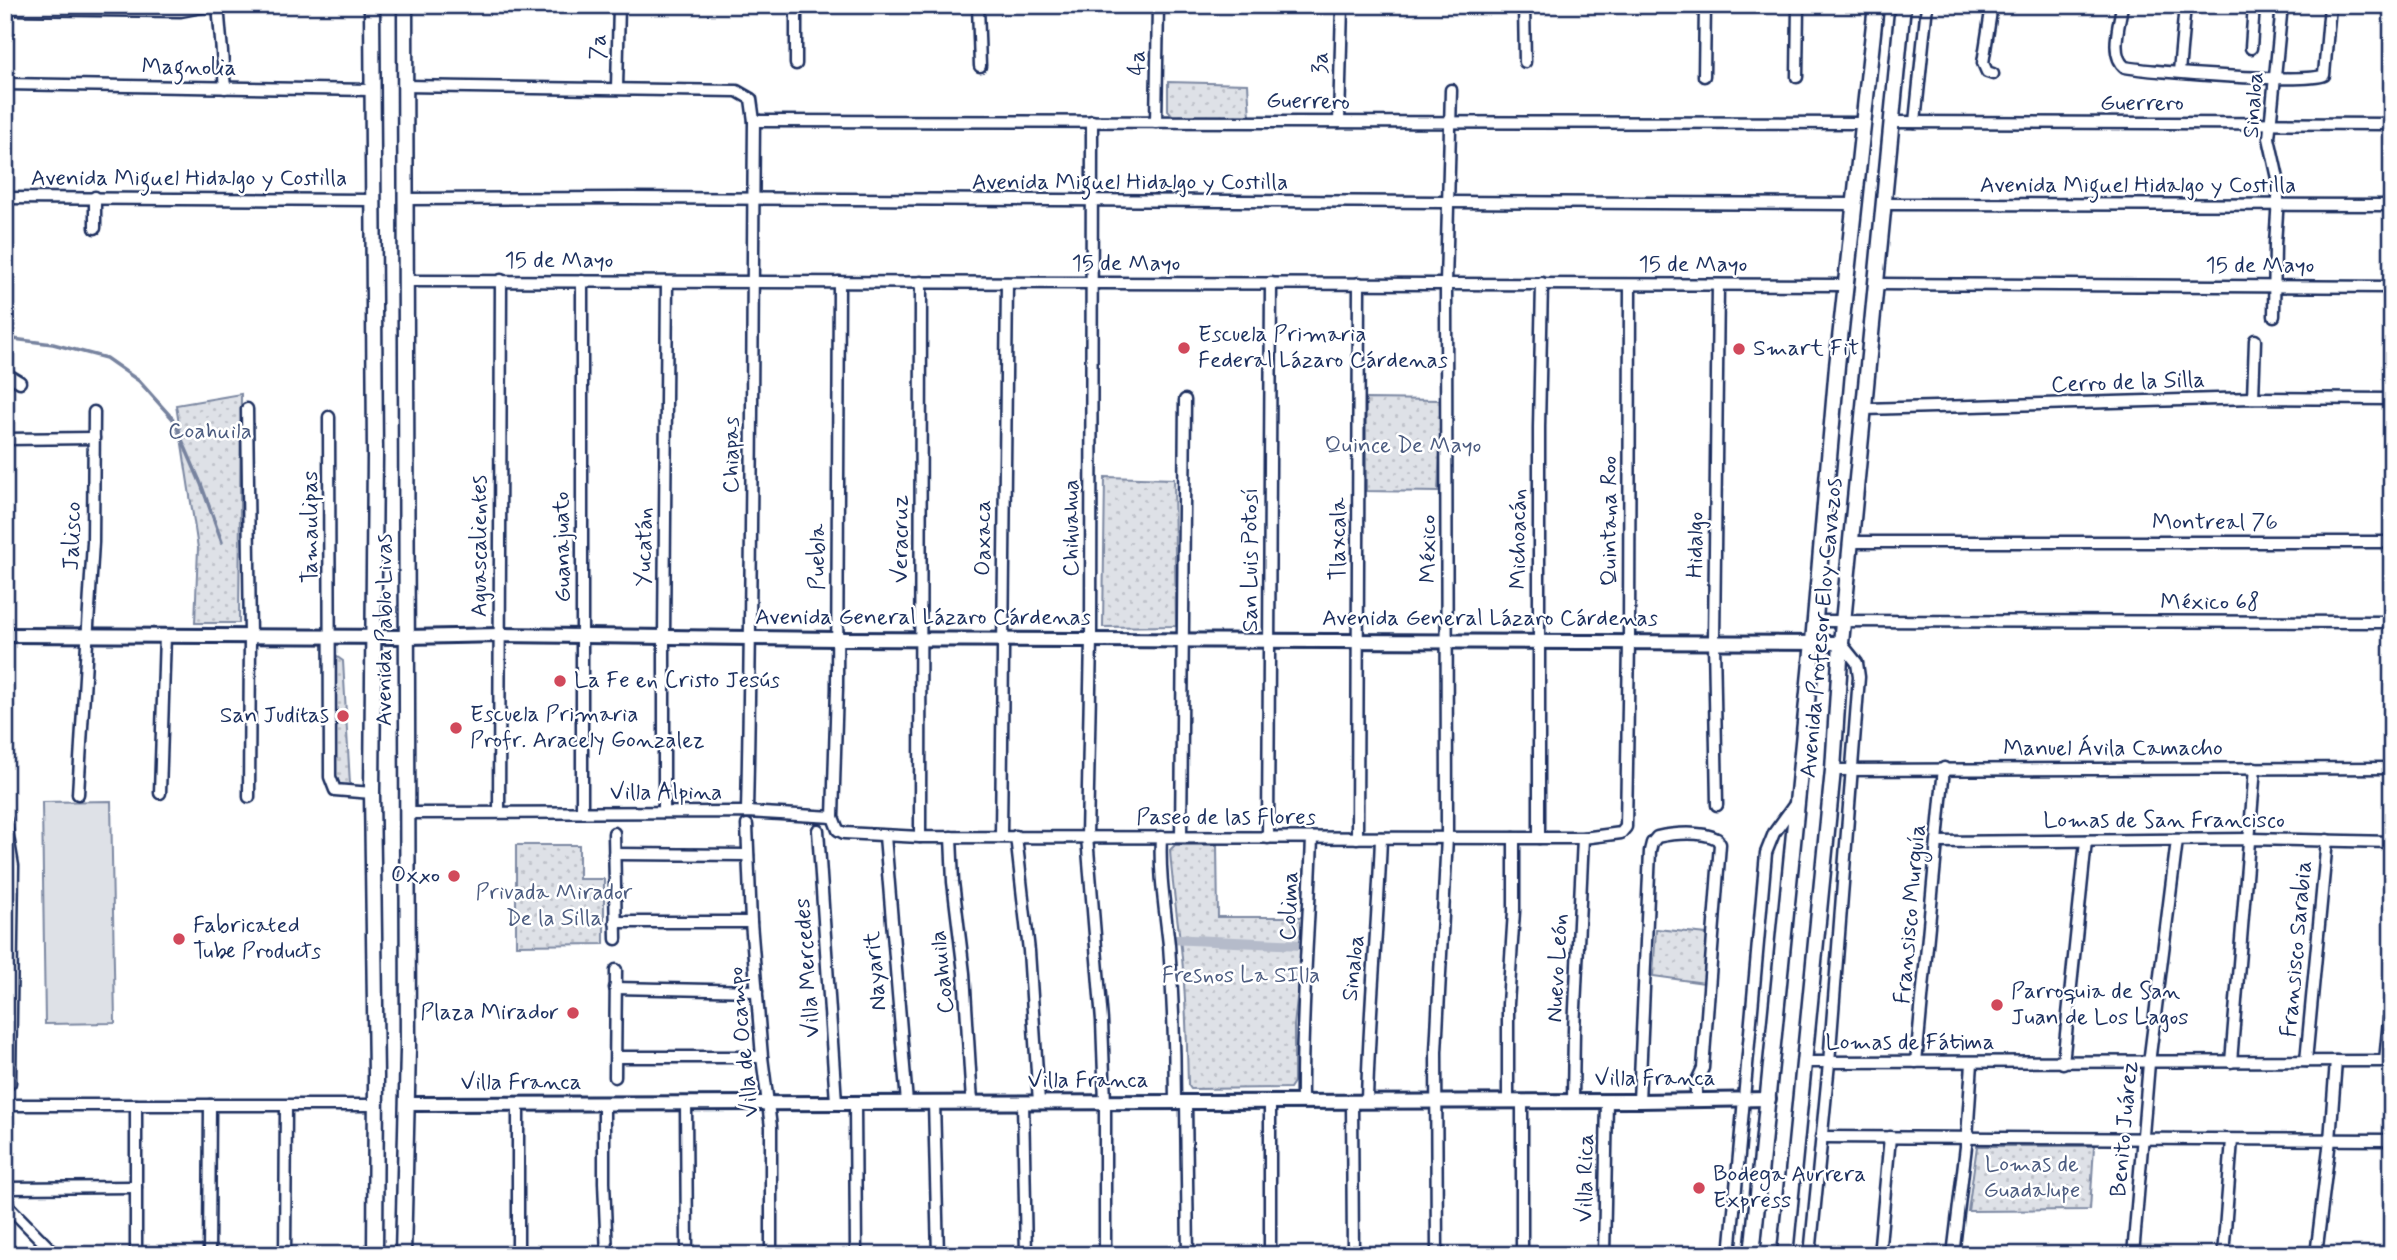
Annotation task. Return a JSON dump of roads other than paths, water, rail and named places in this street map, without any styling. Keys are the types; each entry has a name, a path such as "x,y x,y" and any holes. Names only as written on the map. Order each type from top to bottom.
{"main road":[{"name":"Avenida Pablo Livas","path":"372,5 372,793 376,1105 374,1255"},
{"name":"Avenida Pablo Livas","path":"403,1255 407,1104 408,637 405,5"},
{"name":"Avenida Profesor Eloy Cavazos","path":"1752,1255 1862,123 1876,5"},
{"name":"Avenida Profesor Eloy Cavazos","path":"1786,1255 1833,769 1843,621 1903,5"}],"street":[{"path":"5,9 141,8 181,11 212,5"},
{"path":"218,5 225,88"},
{"name":"7a","path":"617,88 619,5"},
{"path":"796,5 796,64"},
{"path":"978,5 980,66"},
{"name":"4a","path":"1156,122 1158,5"},
{"name":"3a","path":"1339,122 1342,5"},
{"path":"1524,5 1525,62"},
{"path":"1704,76 1706,5"},
{"path":"1797,77 1798,5"},
{"path":"1915,122 1927,5"},
{"path":"1992,5 1983,63 1987,72 1993,74"},
{"path":"2122,5 2116,53 2119,62 2129,68 2275,79 2320,78 2323,75 2330,5"},
{"path":"2179,72 2185,5"},
{"path":"2251,48 2254,5"},
{"name":"Sinaloa","path":"2274,316 2273,286 2280,183 2271,152 2270,124 2282,5"},
{"name":"Magnolia","path":"5,84 372,90"},
{"path":"404,86 617,88"},
{"name":"Chiapas","path":"617,88 737,91 751,99 754,121 751,638 747,812"},
{"name":"México","path":"1437,1255 1438,1016 1447,837 1447,284 1451,90"},
{"name":"Guerrero","path":"754,121 1862,123"},
{"name":"Chihuahua","path":"1092,121 1091,639 1087,837 1102,1021 1105,1255"},
{"name":"Guerrero","path":"1891,122 2392,124"},
{"path":"95,197 95,228"},
{"name":"Avenida Miguel Hidalgo y Costilla","path":"5,198 373,200"},
{"name":"Avenida Miguel Hidalgo y Costilla","path":"406,199 1854,205"},
{"name":"Avenida Miguel Hidalgo y Costilla","path":"1884,204 2392,205"},
{"name":"Aguascalientes","path":"499,812 501,280"},
{"name":"15 de Mayo","path":"407,281 1846,285"},
{"name":"Guanajuato","path":"582,281 582,812"},
{"name":"Yucatán","path":"664,812 667,282"},
{"name":"Puebla","path":"838,282 837,639 833,817 838,830"},
{"name":"Veracruz","path":"920,837 921,282"},
{"name":"Oaxaca","path":"1001,836 1007,283"},
{"name":"San Luis Potosí","path":"1268,838 1271,283"},
{"name":"Tlaxcala","path":"1357,838 1359,283"},
{"name":"Michoacán","path":"1539,838 1542,283"},
{"name":"Quintana Roo","path":"1615,835 1624,831 1627,822 1630,285"},
{"name":"Hidalgo","path":"1717,805 1714,641 1718,285"},
{"name":"15 de Mayo","path":"1876,285 2392,287"},
{"path":"2253,398 2255,340"},
{"path":"5,373 20,382"},
{"name":"Cerro de la Silla","path":"1864,409 2253,398 2392,399"},
{"path":"1181,837 1185,400"},
{"path":"247,409 250,636 248,797"},
{"name":"Jalisco","path":"78,794 93,542 94,412"},
{"name":"Tamaulipas","path":"329,417 331,785 340,792 372,793"},
{"path":"5,439 94,438"},
{"name":"Montreal 76","path":"1851,542 2392,542"},
{"name":"México 68","path":"1815,621 2392,622"},
{"name":"Avenida General Lázaro Cárdenas","path":"5,635 500,635 1842,643"},
{"path":"160,793 165,635"},
{"path":"1810,1255 1853,769 1858,668 1842,643"},
{"name":"Fransisco Murguía","path":"1916,1062 1944,768"},
{"path":"2231,1062 2255,768"},
{"name":"Manuel Ávila Camacho","path":"1833,769 2392,768"},
{"name":"Avenida Profesor Eloy Cavazos","path":"1730,1255 1766,853 1774,833 1798,801"},
{"name":"Villa Alpina","path":"407,813 747,812 833,817"},
{"path":"5,819 13,878 10,1083"},
{"name":"Villa de Ocampo","path":"747,825 751,922 762,1057 770,1103 771,1255"},
{"name":"Villa Mercedes","path":"818,830 836,1102"},
{"name":"Paseo de las Flores","path":"838,830 844,833 920,837 1583,838 1615,835"},
{"path":"614,833 616,939"},
{"path":"1639,1101 1650,851 1653,841 1664,835 1713,836 1720,844 1703,1069 1696,1083 1696,1101"},
{"name":"Nayarit","path":"885,836 908,1102"},
{"path":"1016,836 1030,963 1039,1102"},
{"name":"Coahuila","path":"951,837 953,882 966,994 972,1102"},
{"path":"1161,837 1161,879 1169,948 1188,1255"},
{"name":"Colima","path":"1302,1101 1303,1019 1312,838"},
{"name":"Sinaloa","path":"1367,1101 1369,1020 1378,920 1381,838"},
{"path":"1508,1101 1508,1004 1514,911 1514,838"},
{"name":"Nuevo León","path":"1573,1101 1583,838"},
{"name":"Lomas de San Francisco","path":"1937,842 2250,839 2392,842"},
{"name":"Benito Juárez","path":"2133,1255 2149,1063 2177,840"},
{"name":"Fransisco Sarabia","path":"2306,1061 2327,840"},
{"path":"2063,1063 2086,841"},
{"path":"614,854 748,855"},
{"path":"615,922 751,922"},
{"path":"615,1077 616,970"},
{"path":"615,988 757,991"},
{"path":"2388,1061 2392,989"},
{"path":"616,1057 762,1057"},
{"path":"2316,1255 2336,1061"},
{"name":"Lomas de Fátima","path":"1805,1062 2388,1061"},
{"path":"1953,1255 1967,1139 1972,1063"},
{"name":"Villa Franca","path":"407,1104 1769,1099"},
{"path":"1023,1101 1026,1255"},
{"path":"1270,1101 1270,1255"},
{"path":"1352,1101 1353,1255"},
{"path":"1522,1101 1522,1255"},
{"name":"Villa Rica","path":"1604,1255 1607,1101"},
{"path":"855,1102 856,1255"},
{"path":"934,1102 939,1255"},
{"path":"518,1103 518,1255"},
{"path":"686,1103 687,1255"},
{"path":"604,1104 607,1255"},
{"path":"5,1105 376,1105"},
{"path":"136,1105 136,1255"},
{"path":"209,1255 210,1105"},
{"path":"285,1255 286,1105"},
{"path":"1821,1137 2392,1140"},
{"path":"1879,1255 1890,1137"},
{"path":"2223,1255 2232,1140"},
{"path":"5,1188 136,1187"},
{"path":"5,1203 56,1255"}],"waterway":[{"path":"5,338 53,344 106,358 139,381 173,419 222,542"},
{"path":"1168,939 1303,945"}],"place":[{"name":"Escuela Primaria Federal Lázaro Cárdenas","path":"1184,348"},
{"name":"Smart Fit","path":"1739,349"},
{"name":"La Fe en Cristo Jesús","path":"560,681"},
{"name":"San Juditas","path":"343,716"},
{"name":"Escuela Primaria Profr. Aracely Gonzalez","path":"456,728"},
{"name":"Oxxo","path":"454,876"},
{"name":"Fabricated Tube Products","path":"179,939"},
{"name":"Parroquia de San Juan de Los Lagos","path":"1997,1005"},
{"name":"Plaza Mirador","path":"573,1013"},
{"name":"Bodega Aurrera Express","path":"1699,1188"}],"park label":[{"name":"Quince De Mayo","path":"1403,446"},
{"name":"Privada Mirador De la Silla","path":"554,906"},
{"name":"Fresnos La SIlla","path":"1241,976"},
{"name":"Lomas de Guadalupe","path":"2032,1178"}]}
